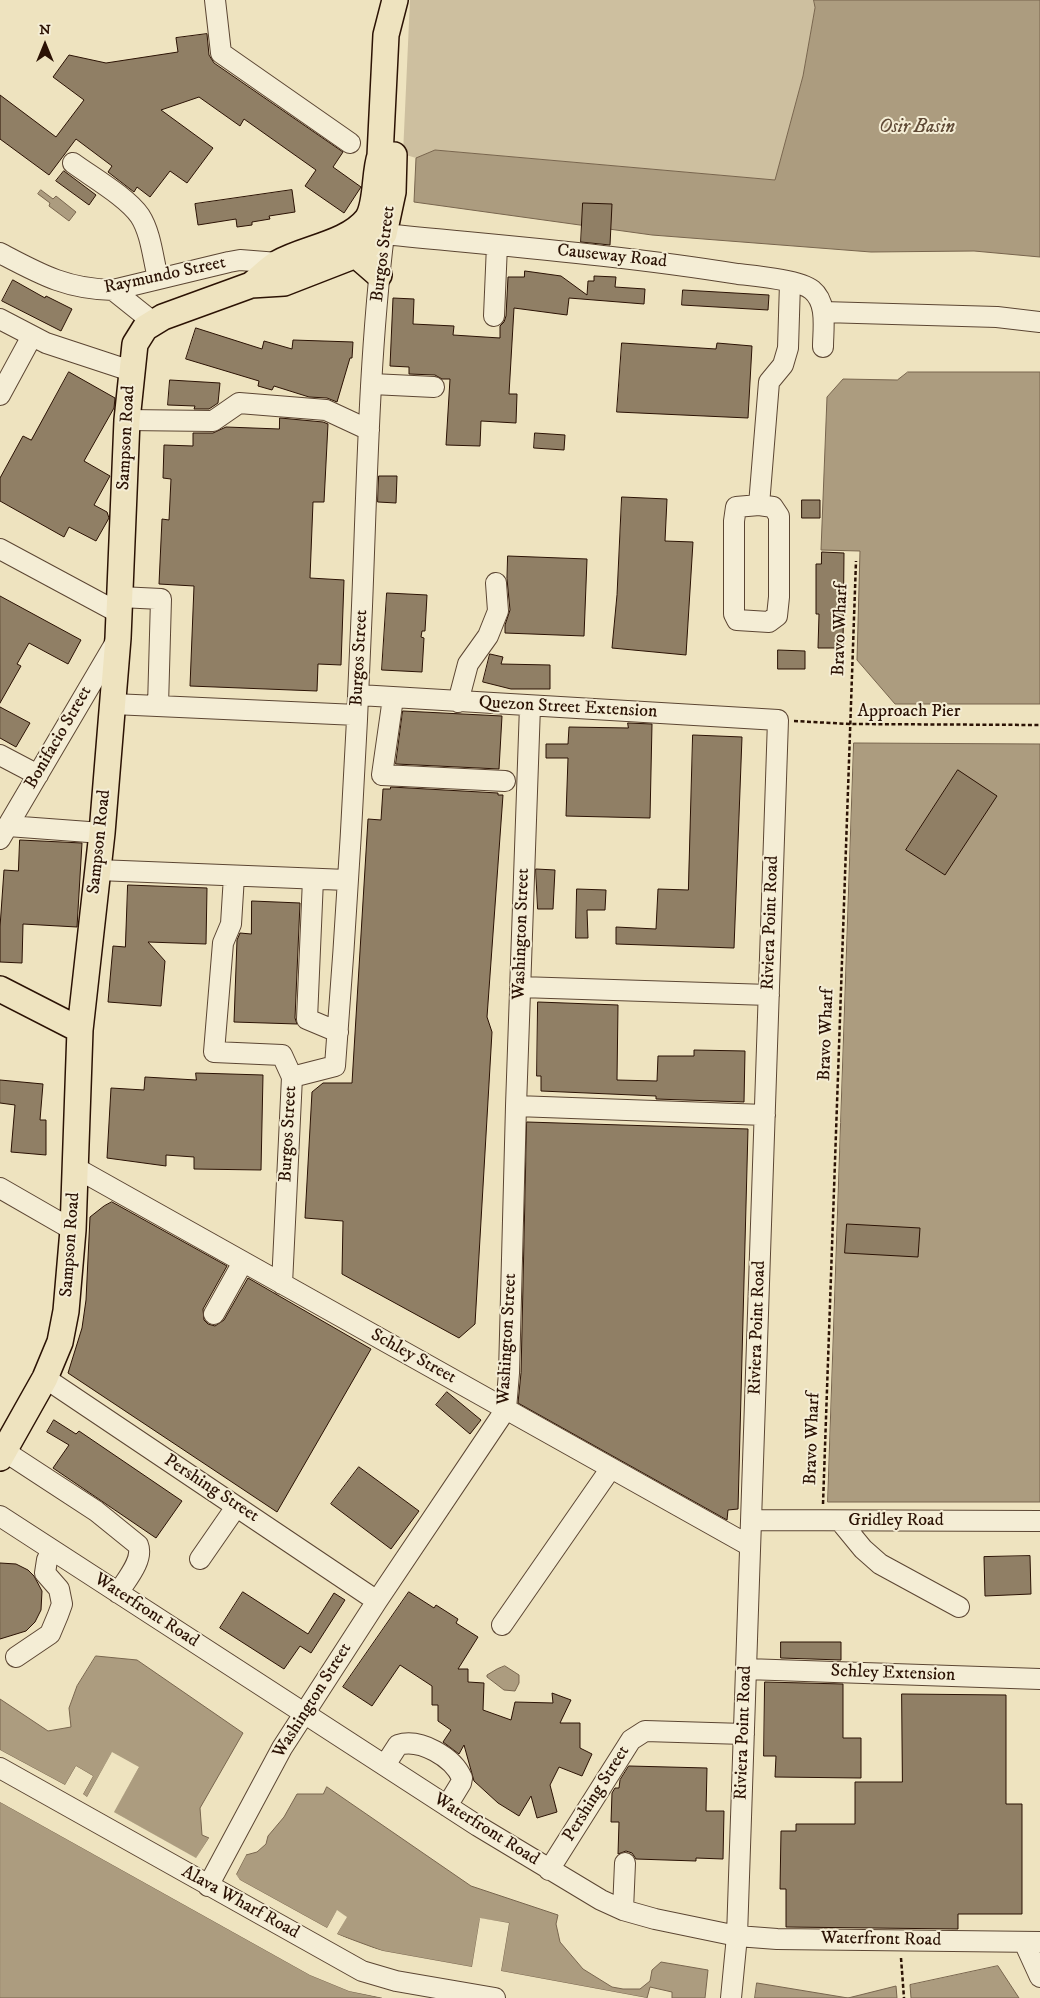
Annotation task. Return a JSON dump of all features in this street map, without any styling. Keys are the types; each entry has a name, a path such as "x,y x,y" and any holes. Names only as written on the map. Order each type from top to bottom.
{"main road":[{"name":"Burgos Street","path":"375,227 376,166 380,156 386,35 395,0"},
{"name":"Burgos Street","path":"375,227 393,192 400,39 395,0"},
{"name":"Sampson Road","path":"2,1454 45,1378 60,1342 66,1311 73,1230 80,1030 102,833 113,704 120,605 127,420 135,344 145,328 163,317 251,285 284,283 356,255 375,227"},
{"name":"Sampson Road","path":"251,285 278,264 353,231 375,227"},
{"path":"356,255 379,275"},
{"path":"0,988 80,1030"}],"street":[{"path":"215,0 221,52 350,143"},
{"path":"73,163 129,204 140,216 145,226 158,278"},
{"name":"Causeway Road","path":"375,227 497,245 667,262 806,286 812,290 822,303 823,347"},
{"name":"Burgos Street","path":"282,1284 292,1077 335,1066 338,1032 359,695 369,430 379,275 375,227"},
{"path":"494,316 497,245"},
{"name":"Raymundo Street","path":"1,254 68,286 91,290 113,290 240,260 278,264"},
{"path":"759,505 769,382 783,366 788,348 790,283"},
{"path":"113,290 153,322"},
{"path":"823,312 997,317 1040,322"},
{"path":"0,319 46,343 131,371"},
{"path":"0,395 32,336"},
{"path":"372,384 434,386"},
{"path":"127,420 213,421 239,404 326,410 369,430"},
{"path":"759,505 773,507 778,516 779,598 777,616 769,622 737,620 734,614 734,521 736,507 759,505"},
{"path":"0,549 120,605 161,598 158,706"},
{"path":"458,702 468,664 488,636 498,611 496,583"},
{"name":"Bonifacio Street","path":"4,832 118,638"},
{"name":"Quezon Street Extension","path":"359,695 778,720"},
{"path":"393,698 382,775 505,782"},
{"path":"113,704 357,715"},
{"name":"Washington Street","path":"208,1886 282,1748 377,1601 506,1409 509,1374 530,706"},
{"name":"Riviera Point Road","path":"731,1998 737,1936 778,720"},
{"path":"0,756 38,775"},
{"path":"4,832 102,833"},
{"path":"98,870 347,880"},
{"path":"234,876 231,924 223,943 214,1052 282,1055 292,1077"},
{"path":"313,879 307,1019 338,1032"},
{"path":"520,987 769,995"},
{"path":"516,1106 765,1115"},
{"name":"Schley Street","path":"76,1168 750,1546"},
{"path":"0,1188 73,1230"},
{"path":"214,1314 243,1262"},
{"name":"Pershing Street","path":"45,1378 236,1507 270,1527 377,1601"},
{"path":"2,1454 81,1502 138,1545 140,1549 139,1559 118,1593"},
{"path":"502,1624 611,1468"},
{"path":"200,1559 236,1507"},
{"name":"Waterfront Road","path":"0,1516 447,1806 549,1870 601,1900 623,1910 654,1919 737,1936 776,1939 1032,1942"},
{"name":"Gridley Road","path":"751,1520 1040,1522"},
{"path":"840,1521 863,1549 880,1564 959,1607"},
{"path":"16,1657 50,1634 62,1604 59,1589 45,1573 47,1560 52,1550"},
{"name":"Schley Extension","path":"746,1669 1040,1678"},
{"name":"Pershing Street","path":"549,1870 631,1740 644,1731 744,1734"},
{"path":"385,1765 398,1745 406,1742 434,1752 452,1763 462,1778 447,1806"},
{"name":"Alava Wharf Road","path":"0,1768 362,1971 396,1981 495,1998"},
{"path":"623,1910 625,1863"},
{"path":"1032,1942 1040,1977"}],"path":[{"name":"Bravo Wharf","path":"823,1509 856,561"},
{"name":"Approach Pier","path":"778,720 850,724 1040,725"},
{"path":"900,1940 904,1998"}],"shaded area":[{"path":"410,0 814,0 815,8 803,76 775,180 435,150 416,158 403,154"}],"water":[{"name":"Osir Basin","path":"814,0 1040,0 1040,257 974,251 871,252 652,235 414,202 416,158 435,150 775,180 803,76 815,8"},
{"path":"41,190 53,199 56,196 76,212 69,221 49,206 50,203 38,194"},
{"path":"908,372 1040,372 1040,704 895,704 857,660 860,551 821,550 827,397 843,379 897,380"},
{"path":"854,743 1040,744 1040,1502 828,1502"},
{"path":"96,1656 137,1660 243,1733 200,1808 202,1835 209,1838 196,1859 113,1812 138,1768 112,1753 87,1797 83,1794 93,1776 76,1766 65,1785 0,1750 0,1699 48,1731 71,1727 69,1708 77,1686"},
{"path":"505,1666 519,1675 519,1683 515,1691 504,1690 487,1677 487,1675"},
{"path":"327,1787 471,1886 558,1915 556,1924 560,1942 583,1969 612,1987 640,1989 650,1981 652,1970 661,1962 708,1970 705,1998 672,1998 672,1992 650,1987 647,1998 501,1971 509,1923 480,1919 472,1967 383,1951 337,1934 346,1917 337,1911 327,1928 240,1880 236,1875 246,1855 257,1852 266,1844 268,1836 284,1817 297,1794 323,1794"},
{"path":"0,1802 310,1975 349,1991 382,1998 0,1998"},
{"path":"998,1966 1019,1998 911,1998 910,1985"},
{"path":"757,1983 848,1998 755,1998"},
{"path":"896,1986 897,1998 848,1998"}],"pier":[{"path":"0,1750 65,1785 76,1766 93,1776 83,1794 87,1797 112,1752 139,1767 114,1812 196,1858 209,1838 211,1839 196,1861 112,1814 111,1811 135,1768 113,1756 87,1800 81,1794 90,1777 77,1770 67,1787 64,1787 0,1753"},
{"path":"0,1799 311,1973 350,1988 383,1996 384,1998 349,1991 310,1975 0,1802"},
{"path":"244,1854 246,1855 236,1874 240,1880 327,1928 337,1910 347,1917 337,1934 362,1945 383,1951 472,1967 480,1918 509,1923 501,1971 647,1998 633,1998 500,1973 506,1925 482,1921 473,1970 382,1954 361,1947 335,1935 343,1918 338,1914 329,1930 326,1931 238,1882 233,1874"}],"building":[{"path":"207,34 209,55 214,63 343,152 333,167 361,187 344,213 305,186 316,170 244,119 240,126 199,97 161,110 213,148 187,183 170,171 150,197 137,187 134,192 108,172 112,166 76,139 49,175 0,139 0,95 56,137 84,100 53,77 69,55 106,63 178,52 176,38"},
{"path":"64,171 96,195 89,205 56,181"},
{"path":"292,190 295,212 269,216 270,219 252,222 252,225 237,227 236,219 198,225 195,204"},
{"path":"583,203 612,204 610,245 581,242"},
{"path":"525,271 561,276 587,295 588,281 594,281 594,276 616,277 615,287 645,289 644,304 569,298 567,315 514,308 509,394 517,394 516,423 481,421 480,446 446,445 450,379 442,379 435,375 409,374 409,367 390,366 393,298 414,299 413,324 454,326 453,335 500,338 500,326 506,316 508,277 524,277"},
{"path":"13,280 45,298 46,296 72,309 61,331 2,301"},
{"path":"683,290 769,295 768,310 682,305"},
{"path":"196,328 262,349 264,341 292,349 293,340 353,342 352,358 350,358 337,402 327,398 309,397 274,386 272,390 258,386 259,381 186,359"},
{"path":"622,343 716,349 717,343 752,346 748,418 617,412"},
{"path":"69,372 115,398 114,408 84,461 110,476 94,505 107,512 109,518 96,541 69,527 64,537 0,501 0,478 23,436 31,440"},
{"path":"170,380 220,383 218,403 209,409 194,409 195,406 168,405"},
{"path":"280,418 328,424 324,502 313,502 310,578 344,580 341,665 318,664 317,691 190,686 194,586 159,584 162,519 169,520 171,479 163,478 164,445 193,446 193,433 213,433 226,427 279,429"},
{"path":"535,433 565,435 564,450 534,448"},
{"path":"379,476 397,476 396,503 378,502"},
{"path":"622,497 667,499 665,541 693,542 686,655 612,648"},
{"path":"802,500 820,500 820,518 802,518"},
{"path":"822,552 844,553 843,648 818,648 819,614 816,614 816,564 821,564"},
{"path":"508,556 587,559 584,636 505,633 505,625 510,610 507,579"},
{"path":"387,593 427,595 425,631 422,631 421,637 424,638 422,672 382,670"},
{"path":"0,596 81,640 68,664 29,643 17,664 21,666 0,703"},
{"path":"778,650 805,651 805,669 778,669"},
{"path":"490,654 503,657 501,664 550,665 550,689 511,689 483,682"},
{"path":"0,707 30,723 16,747 0,738"},
{"path":"403,711 502,716 499,769 396,764"},
{"path":"628,723 652,724 650,818 566,816 568,758 546,758 546,744 568,744 569,727 628,728"},
{"path":"693,735 742,737 734,948 616,944 616,927 656,929 658,889 688,890"},
{"path":"958,770 997,796 945,875 906,850"},
{"path":"391,787 498,793 498,795 503,795 487,1017 492,1032 475,1324 459,1338 342,1274 343,1221 305,1218 312,1092 323,1083 352,1083 368,819 381,820 383,789 390,789"},
{"path":"20,840 82,843 77,927 23,924 22,963 0,962 0,927 4,870 18,871"},
{"path":"536,869 555,870 553,909 538,909"},
{"path":"128,885 207,888 206,944 148,942 165,961 161,1006 108,1002 113,946 125,947"},
{"path":"577,889 606,890 605,910 587,910 588,938 576,938"},
{"path":"252,901 300,903 295,1018 297,1024 234,1022 237,940 240,933 251,934"},
{"path":"538,1002 618,1005 617,1080 657,1081 658,1056 694,1056 694,1050 745,1051 744,1102 656,1099 656,1096 541,1091 541,1076 537,1076"},
{"path":"196,1073 263,1075 261,1170 194,1169 194,1157 166,1155 166,1166 107,1158 111,1088 144,1090 145,1077 196,1080"},
{"path":"0,1080 43,1084 40,1120 46,1120 46,1155 11,1152 15,1105 0,1103"},
{"path":"527,1122 748,1129 738,1509 728,1510 727,1520 518,1403 521,1373"},
{"path":"112,1202 227,1266 203,1309 204,1320 208,1324 215,1326 224,1320 248,1278 371,1349 277,1512 68,1373 82,1328 86,1300 90,1217"},
{"path":"847,1224 920,1228 918,1257 845,1253"},
{"path":"447,1392 481,1420 470,1434 436,1405"},
{"path":"54,1420 76,1434 79,1431 182,1501 156,1538 53,1468 69,1445 47,1432"},
{"path":"359,1467 419,1511 391,1549 331,1504"},
{"path":"1030,1556 1031,1594 985,1596 984,1557"},
{"path":"0,1563 16,1564 28,1570 34,1576 42,1591 41,1610 35,1622 26,1631 0,1639"},
{"path":"243,1592 308,1634 334,1593 345,1600 311,1653 300,1646 284,1669 220,1628"},
{"path":"409,1592 434,1608 436,1605 458,1619 456,1623 478,1637 458,1669 468,1669 468,1682 484,1683 483,1710 511,1720 515,1702 553,1703 552,1693 571,1700 560,1723 580,1723 580,1748 592,1754 582,1776 559,1767 550,1785 557,1812 537,1818 531,1796 519,1816 498,1803 474,1781 464,1745 459,1754 443,1742 451,1730 438,1721 438,1705 432,1705 432,1686 400,1665 372,1706 343,1687"},
{"path":"781,1642 841,1642 841,1660 781,1658"},
{"path":"765,1682 843,1684 843,1738 861,1738 861,1778 775,1777 776,1756 764,1756"},
{"path":"902,1694 1006,1695 1006,1804 1022,1804 1022,1914 958,1914 958,1929 786,1927 786,1889 780,1889 781,1831 796,1831 796,1824 855,1824 855,1782 902,1782"},
{"path":"629,1766 707,1768 706,1811 724,1811 723,1859 696,1858 696,1861 636,1859 632,1853 626,1851 618,1854 619,1822 611,1822 612,1793 615,1788 619,1788 620,1780"}]}
